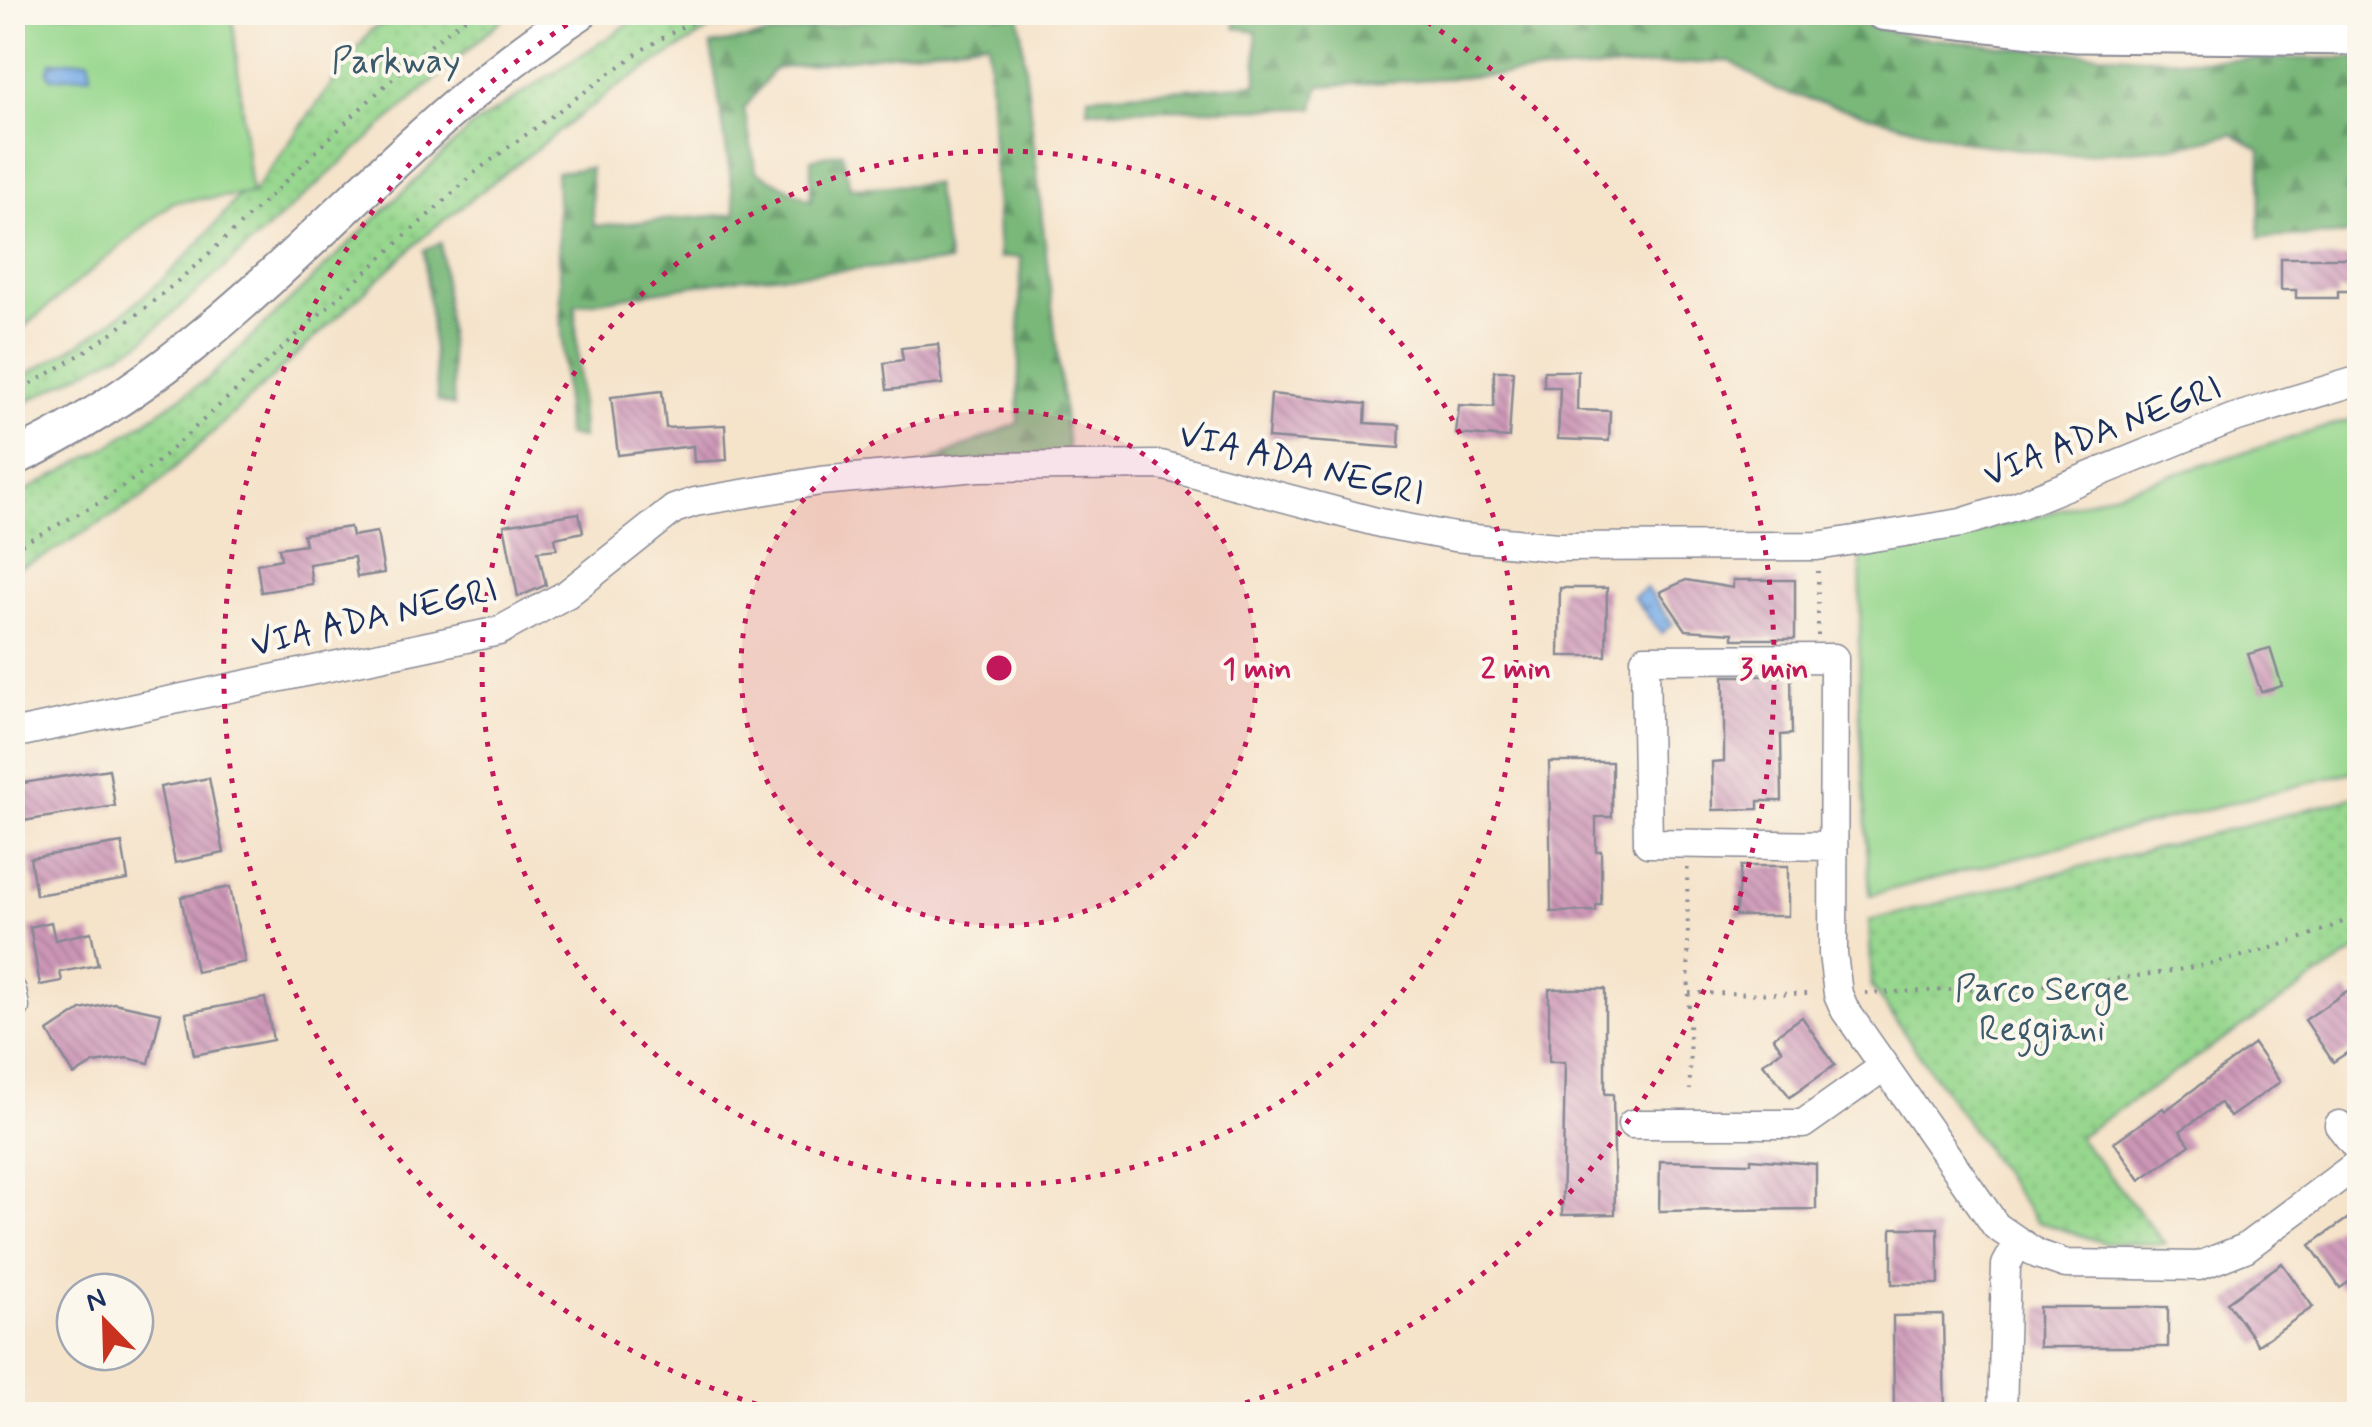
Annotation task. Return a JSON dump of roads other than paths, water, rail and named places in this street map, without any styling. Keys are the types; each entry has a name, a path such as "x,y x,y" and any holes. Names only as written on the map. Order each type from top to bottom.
{"main road":[{"path":"12,459 122,399 196,345 236,312 449,109 499,68 580,12"},
{"path":"1882,12 2077,34 2360,37"}],"street":[{"name":"VIA ADA NEGRI","path":"12,734 499,632 567,594 674,509 820,481 978,467 1162,464 1380,523 1454,537 1558,547 1817,546 1961,523 2021,504 2231,419 2360,380"},
{"path":"1833,846 1648,843 1645,659 1834,658 1833,846 1838,994 1882,1068 1996,1226 2018,1243 2066,1264 2199,1266 2246,1248 2360,1162"},
{"path":"1632,1124 1803,1124 1882,1068"},
{"path":"2339,1125 2360,1152"},
{"path":"2002,1414 2006,1264 2018,1243"}],"water":[{"path":"89,60 91,75 51,78 47,72 51,62"},
{"path":"1646,588 1673,624 1661,633 1633,597"}],"park label":[{"name":"Parkway","path":"396,60"},
{"name":"Parco Serge Reggiani","path":"2042,1008"}]}
